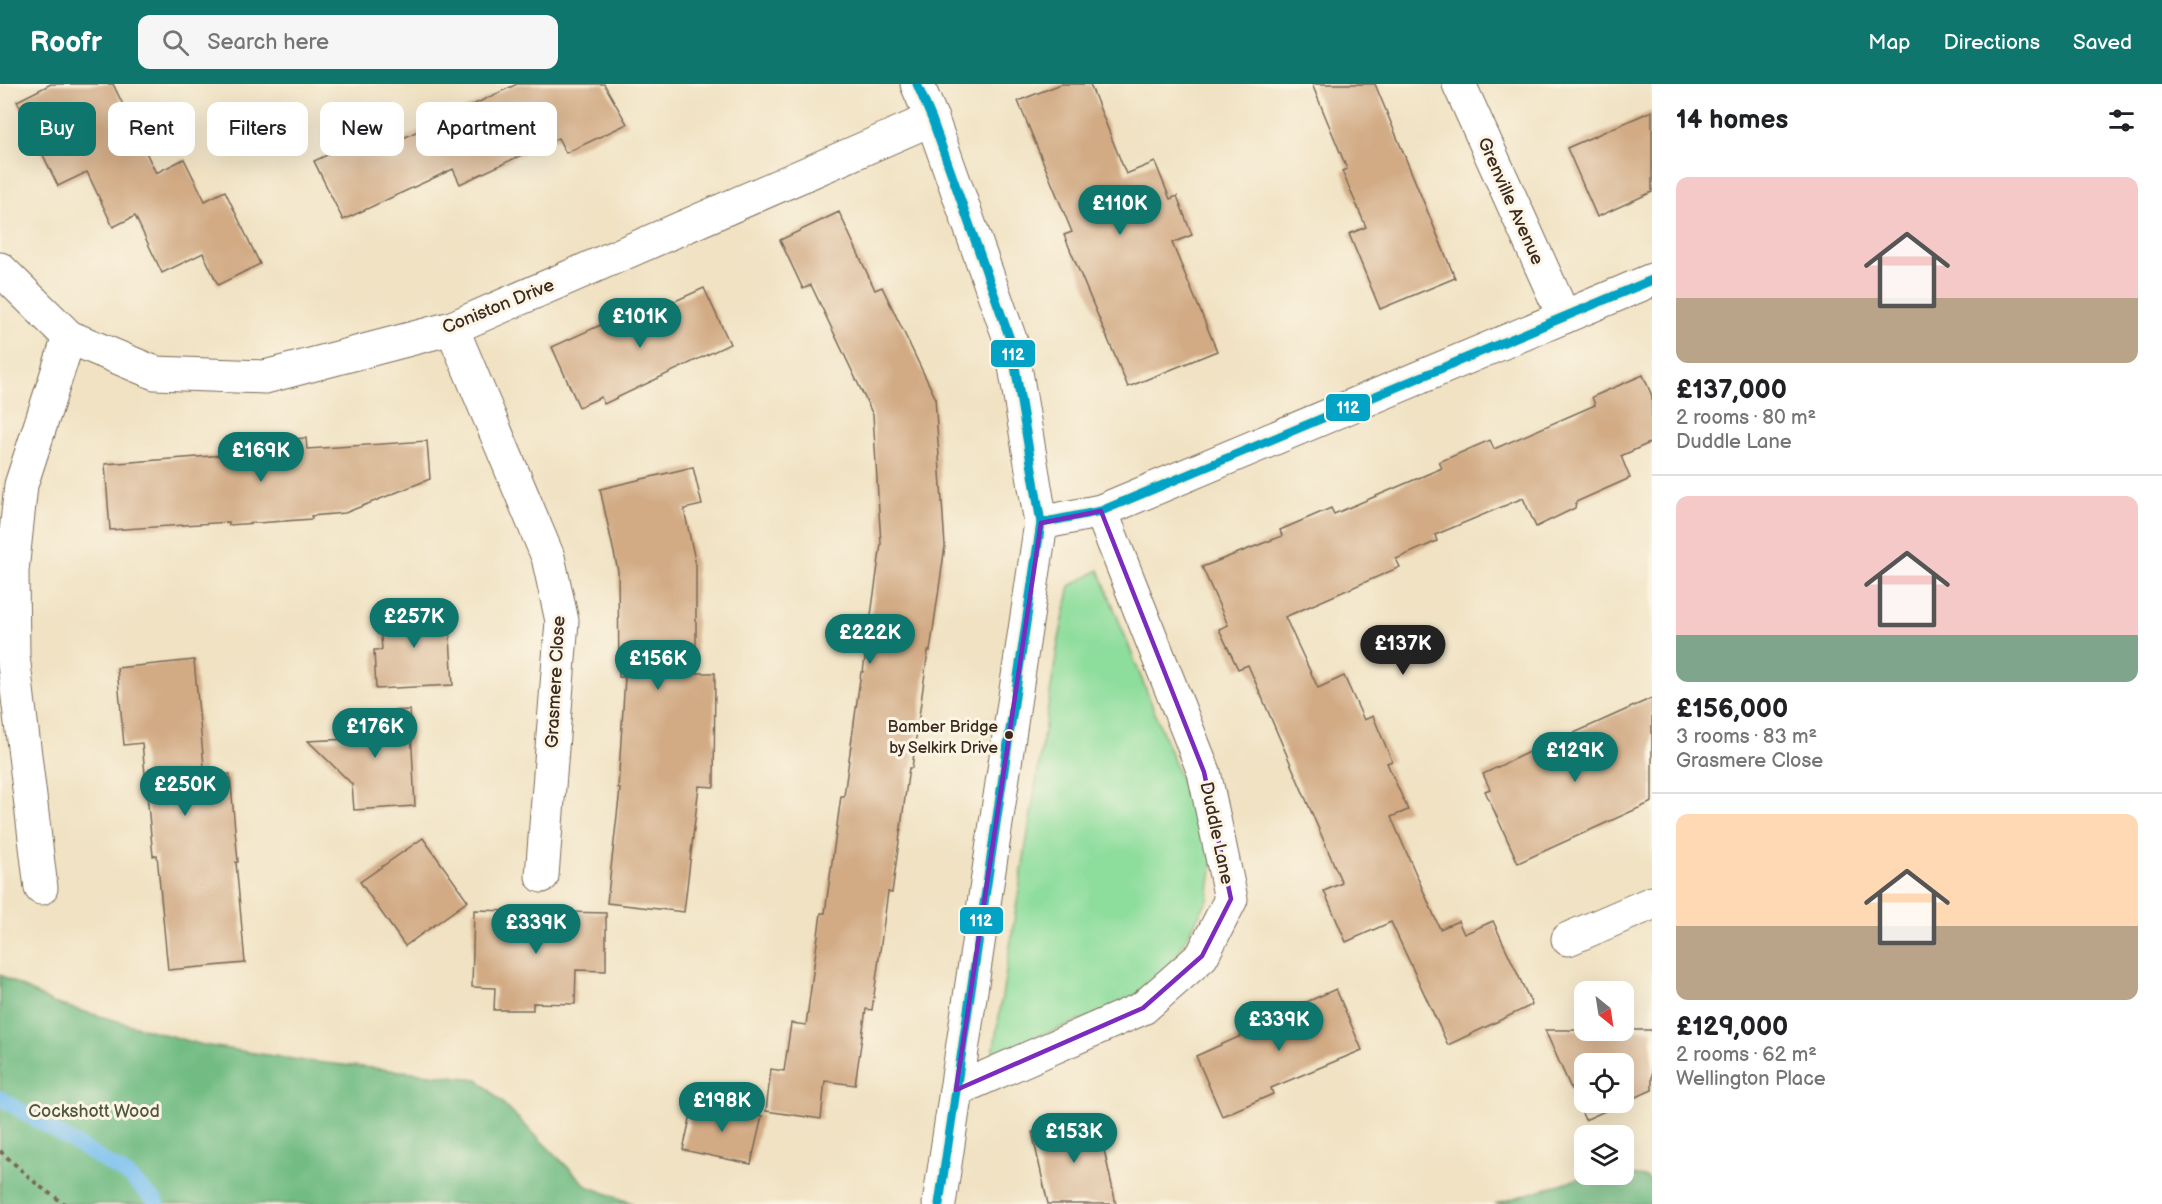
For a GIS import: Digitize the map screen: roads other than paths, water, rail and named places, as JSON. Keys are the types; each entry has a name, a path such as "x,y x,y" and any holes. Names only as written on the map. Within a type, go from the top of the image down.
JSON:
{"street":[{"path":"917,84 932,118 1011,342 1041,522 939,1204"},
{"name":"Grenville Avenue","path":"1459,84 1564,317"},
{"name":"Coniston Drive","path":"0,269 69,337 155,373 265,377 452,328 932,118"},
{"path":"1041,522 1101,511 1652,280"},
{"name":"Grasmere Close","path":"452,328 548,557 562,621 542,876"},
{"path":"41,888 13,656 12,571 21,485 69,337"},
{"name":"Duddle Lane","path":"956,1090 1143,1008 1202,956 1231,899 1204,772 1101,511"},
{"path":"1568,939 1652,903"}],"waterway":[{"path":"0,1098 129,1176 158,1204"}],"place":[{"name":"Bamber Bridge by Selkirk Drive","path":"1009,735"}],"park label":[{"name":"Cockshott Wood","path":"94,1111"}]}
